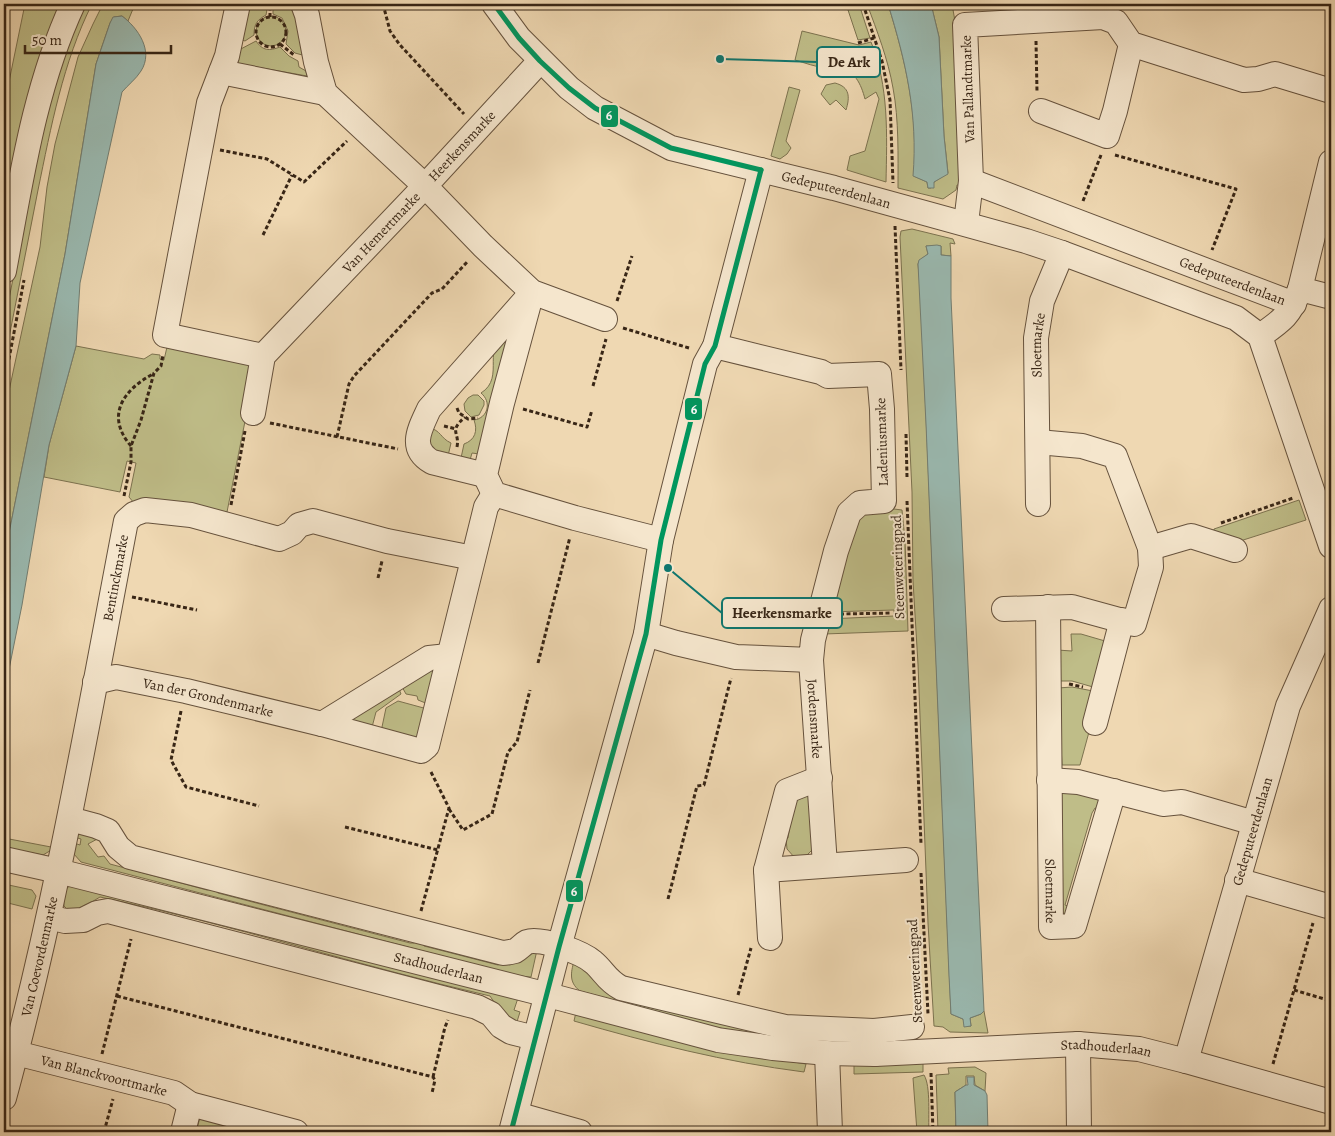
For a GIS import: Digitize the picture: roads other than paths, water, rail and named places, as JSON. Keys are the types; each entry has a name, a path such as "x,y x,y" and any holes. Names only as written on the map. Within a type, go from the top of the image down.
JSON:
{"street":[{"path":"14,274 40,97 51,58 73,4"},
{"path":"238,4 227,56 209,103 165,335 263,356 253,416"},
{"path":"221,72 325,93 303,4"},
{"name":"Gedeputeerdenlaan","path":"494,4 519,38 540,62 568,88 595,108 671,148 966,223 1062,253 1236,318 1260,336 1284,319 1297,296 1204,270 971,181"},
{"name":"Van Pallandtmarke","path":"971,181 966,24 1103,17 1116,22 1131,44"},
{"path":"1041,111 1105,144 1131,44 1244,80 1275,74 1331,92"},
{"name":"Heerkensmarke","path":"540,62 425,186 483,246 532,292 608,320"},
{"name":"Van Hemertmarke","path":"263,356 425,186 325,93"},
{"path":"1331,162 1297,296 1331,297"},
{"path":"580,1132 514,1123 559,947 646,634 661,540 705,364 713,350 760,170"},
{"path":"966,223 971,181"},
{"name":"Sloetmarke","path":"1038,504 1036,338 1042,301 1062,253"},
{"path":"532,292 429,409 418,432 417,439 422,453 432,462 453,467 574,518 661,540"},
{"path":"322,724 429,658 448,656 486,507 502,404 532,292"},
{"path":"1260,336 1331,546"},
{"name":"Ladeniusmarke","path":"713,350 821,372 828,376 879,374 882,409 884,501 860,503 849,513 836,551 819,615 810,660"},
{"path":"1004,609 1072,607 1134,624 1151,567 1150,548 1115,456 1082,446 1038,442"},
{"name":"Bentinckmarke","path":"58,871 70,819 126,521 134,514 145,510 191,515 227,526 279,538 292,533 299,525 312,521 387,541 473,558"},
{"path":"1150,548 1191,536 1235,550"},
{"name":"Sloetmarke","path":"1048,607 1051,927 1074,926 1114,791"},
{"name":"Gedeputeerdenlaan","path":"1186,1060 1288,706 1331,609"},
{"path":"1095,723 1122,620"},
{"path":"646,634 736,657 810,660"},
{"name":"Van der Grondenmarke","path":"95,682 116,677 186,690 421,751 427,746 448,656"},
{"name":"Jordensmarke","path":"810,660 825,865"},
{"name":"Jordensmarke","path":"769,934 766,870 787,791 820,778"},
{"path":"1050,780 1078,782 1163,804 1182,802 1254,823"},
{"path":"70,819 108,831 118,847 130,857 503,953 515,951 527,942 538,941 580,954 593,961 611,982 621,988 733,1015 786,1027 874,1031 920,1022"},
{"path":"766,870 916,859"},
{"name":"Stadhouderlaan","path":"4,860 58,871 718,1040 827,1053 875,1054 1078,1044 1139,1049 1186,1060 1331,1102"},
{"name":"Van Coevordenmarke","path":"4,1098 49,917 58,871"},
{"path":"1237,880 1325,905"},
{"name":"Stadhouderlaan","path":"49,917 65,921 83,920 97,912 108,911 477,1006 491,1014 501,1026 512,1032 536,1038"},
{"path":"874,1031 875,1054"},
{"path":"1078,1044 1079,1132"},
{"name":"Van Blanckvoortmarke","path":"16,1053 174,1093 190,1104 296,1132"},
{"path":"827,1053 830,1132"},
{"path":"183,1132 190,1104"}],"water":[{"path":"888,4 931,4 939,37 944,136 948,174 934,182 934,188 928,188 927,182 913,176 914,132 909,89"},
{"path":"122,16 134,27 142,40 145,48 145,63 139,74 122,92 80,283 76,346 49,445 22,605 4,694 4,558 65,254 96,64 113,17"},
{"path":"926,246 941,246 941,255 951,256 951,298 984,1011 970,1018 971,1026 964,1027 963,1019 951,1014 918,264 919,260 928,254"},
{"path":"967,1077 974,1077 974,1085 985,1091 987,1095 988,1132 956,1132 955,1092 968,1085"}],"place":[{"name":"De Ark","path":"720,59"},
{"name":"Heerkensmarke","path":"668,568"}]}
